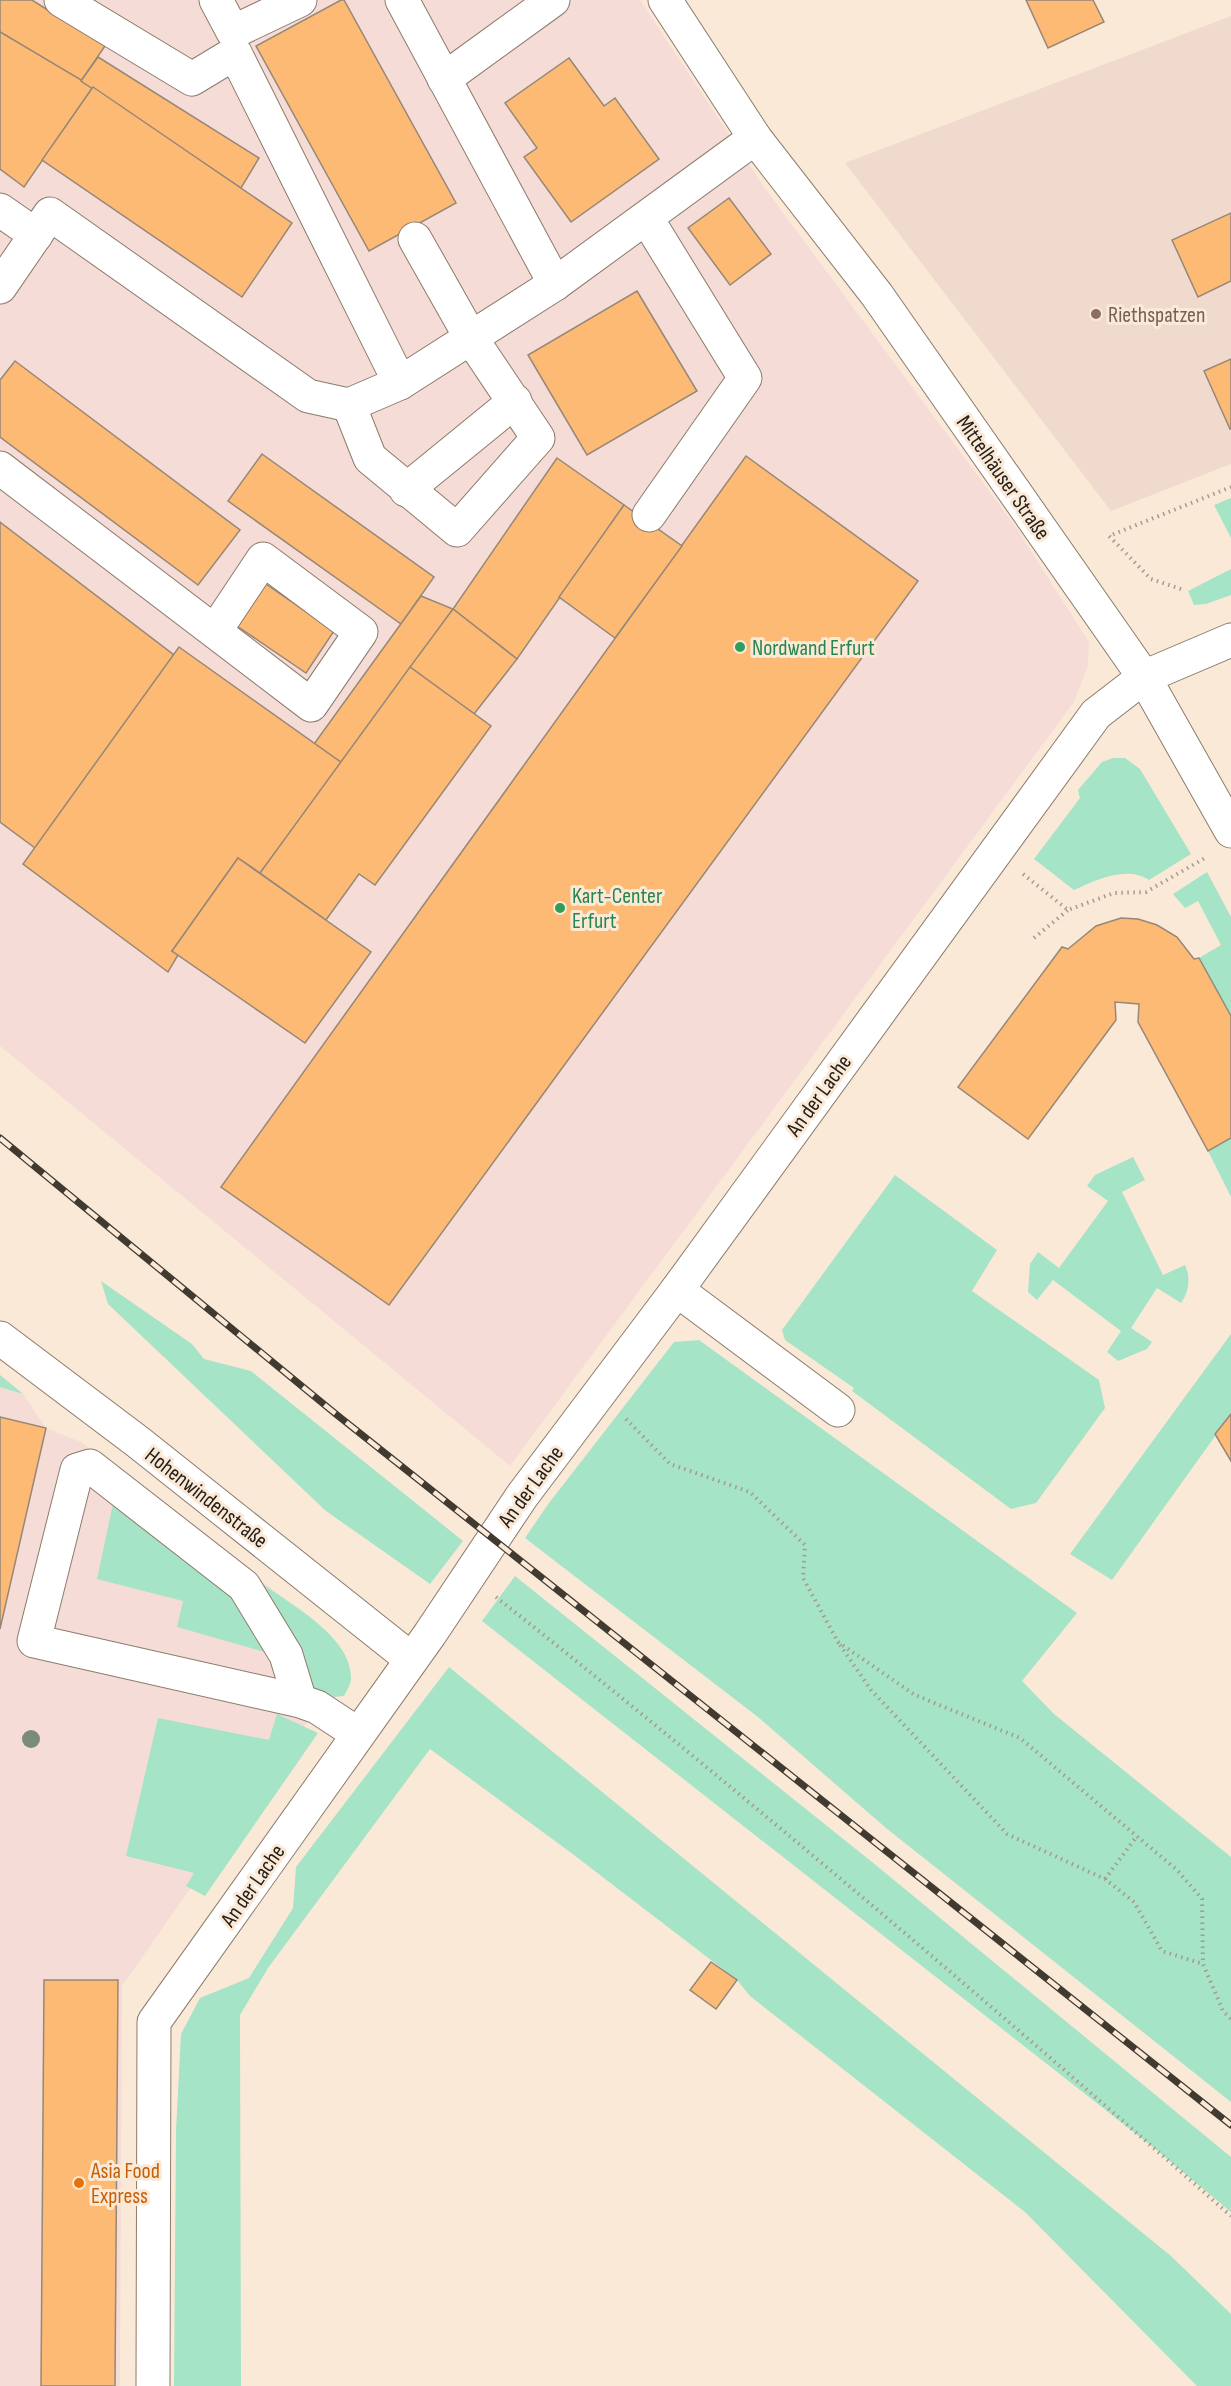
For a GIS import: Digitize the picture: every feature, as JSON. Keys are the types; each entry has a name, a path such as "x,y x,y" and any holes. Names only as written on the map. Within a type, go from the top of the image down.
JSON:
{"street":[{"path":"62,0 192,79 234,43 300,0"},
{"path":"216,0 234,43 400,383"},
{"path":"444,79 553,0"},
{"name":"Mittelhäuser Straße","path":"665,0 755,138 876,295 1144,677 1231,831"},
{"path":"405,1 444,79 555,284"},
{"path":"0,287 50,214 308,396 348,405 400,383 555,284 755,138"},
{"path":"0,210 36,235"},
{"path":"647,219 745,378 649,515"},
{"path":"348,405 370,458 457,530 538,438 515,400 471,338 415,239"},
{"path":"406,489 515,400"},
{"path":"0,468 311,705 361,632 263,559 214,631"},
{"name":"An der Lache","path":"153,2386 154,2022 411,1659 522,1496 677,1290 1096,714 1144,677 1231,640"},
{"path":"677,1290 838,1410"},
{"name":"Hohenwindenstraße","path":"0,1338 138,1442 411,1659"},
{"path":"300,1701 285,1655 244,1586 90,1466 77,1470 34,1641 300,1701 318,1707 358,1734"}],"path":[{"path":"1181,589 1151,579 1109,536 1231,487"},
{"path":"1034,938 1068,910 1114,893 1146,892 1204,858"},
{"path":"1016,869 1068,910"},
{"path":"625,1418 670,1464 750,1492 804,1545 803,1578 838,1642 871,1690 1007,1834 1105,1879 1134,1902 1162,1951 1203,1964"},
{"path":"468,1574 658,1725 958,1978 1231,2216"},
{"path":"838,1642 915,1695 1020,1738 1177,1870 1202,1899 1203,1964 1223,2011 1231,2019"},
{"path":"1105,1879 1137,1836"}],"shaded area":[{"path":"0,0 640,0 764,187 1015,526 1089,642 1088,666 1074,702 510,1466 0,1046"},
{"name":"Riethspatzen","path":"1231,16 1231,464 1111,511 845,163"},
{"path":"0,1375 23,1394 46,1428 81,1442 320,1626 338,1678 122,1986 120,2386 0,2386"}],"green space":[{"path":"1231,498 1231,538 1214,505"},
{"path":"1231,569 1231,595 1206,604 1194,605 1188,591"},
{"path":"1113,758 1125,758 1140,769 1191,854 1149,880 1131,874 1121,874 1102,878 1074,890 1034,859 1080,798 1078,790 1102,762"},
{"path":"1207,872 1231,917 1231,1016 1199,958 1221,945 1198,901 1185,908 1173,894"},
{"path":"1231,1138 1231,1197 1208,1151"},
{"path":"1133,1157 1145,1180 1122,1192 1163,1275 1185,1265 1188,1285 1181,1303 1157,1288 1131,1328 1152,1342 1147,1349 1118,1361 1107,1352 1121,1331 1053,1280 1037,1300 1028,1292 1030,1264 1038,1252 1059,1268 1108,1201 1087,1186 1095,1175"},
{"path":"895,1175 997,1250 972,1291 1099,1380 1105,1408 1036,1503 1011,1509 852,1391 854,1388 785,1340 782,1330"},
{"path":"101,1281 192,1344 204,1359 251,1371 463,1541 430,1584 326,1511 108,1304"},
{"path":"1231,1334 1231,1414 1112,1580 1070,1554"},
{"path":"699,1340 1077,1613 1022,1681 1054,1714 1231,1857 1231,2102 886,1828 758,1717 525,1538 549,1503 674,1342"},
{"path":"0,1375 23,1394 0,1387"},
{"path":"114,1499 231,1593 268,1653 177,1627 183,1601 97,1579"},
{"path":"515,1576 872,1862 1231,2157 1231,2212 1154,2148 482,1621"},
{"path":"257,1580 316,1622 341,1648 349,1663 351,1678 344,1696 334,1697 307,1685 307,1664"},
{"path":"449,1667 1171,2256 1231,2314 1231,2386 1197,2386 1025,2212 750,1996 737,1980 570,1852 430,1749 268,1968 240,2015 241,2386 174,2386 176,2130 181,2034 200,1998 249,1978 293,1908 296,1867"},
{"path":"277,1714 318,1733 205,1896 186,1886 194,1873 126,1856 158,1718 269,1740"}],"building":[{"path":"0,0 32,0 105,46 81,81 0,32"},
{"path":"344,0 456,203 369,251 256,46"},
{"path":"1026,0 1093,0 1104,22 1048,48"},
{"path":"0,32 93,87 24,187 0,169"},
{"path":"98,57 259,158 241,188 81,81"},
{"path":"569,58 604,106 615,98 659,159 571,222 524,157 537,148 505,103"},
{"path":"93,87 292,223 242,297 42,160"},
{"path":"729,198 771,254 730,285 688,228"},
{"path":"1231,213 1231,281 1198,297 1172,240"},
{"path":"637,291 697,391 587,455 528,355"},
{"path":"1231,359 1231,429 1230,429 1204,371"},
{"path":"15,361 240,530 198,585 0,437 0,380"},
{"path":"262,454 434,577 401,624 228,501"},
{"path":"746,456 918,581 389,1305 221,1187"},
{"path":"557,458 624,505 517,659 453,609"},
{"path":"624,505 682,546 615,638 559,597"},
{"path":"0,522 174,655 35,848 0,822"},
{"path":"257,578 334,631 306,673 228,620"},
{"path":"421,596 453,609 342,763 314,744"},
{"path":"453,609 517,659 474,714 410,667"},
{"path":"179,647 342,763 260,873 238,858 172,951 178,955 168,972 23,864"},
{"path":"410,667 491,726 375,885 359,874 326,920 260,873"},
{"path":"238,858 371,952 305,1043 172,951"},
{"path":"1121,918 1138,919 1157,925 1177,937 1194,959 1199,958 1231,1016 1231,1138 1208,1151 1138,1022 1139,1004 1115,1002 1116,1020 1028,1139 958,1087 1062,947 1068,949 1096,926"},
{"path":"1231,1414 1231,1461 1215,1434"},
{"path":"0,1417 46,1428 0,1629"},
{"path":"711,1962 737,1980 716,2009 690,1990"},
{"name":"Asia Food Express","path":"44,1980 118,1980 115,2386 41,2386"}],"railway":[{"path":"0,1138 337,1415 1231,2125"}],"place":[{"name":"Riethspatzen","path":"1096,314"},
{"name":"Nordwand Erfurt","path":"740,647"},
{"name":"Kart-Center Erfurt","path":"560,908"},
{"name":"Asia Food Express","path":"79,2183"}]}
